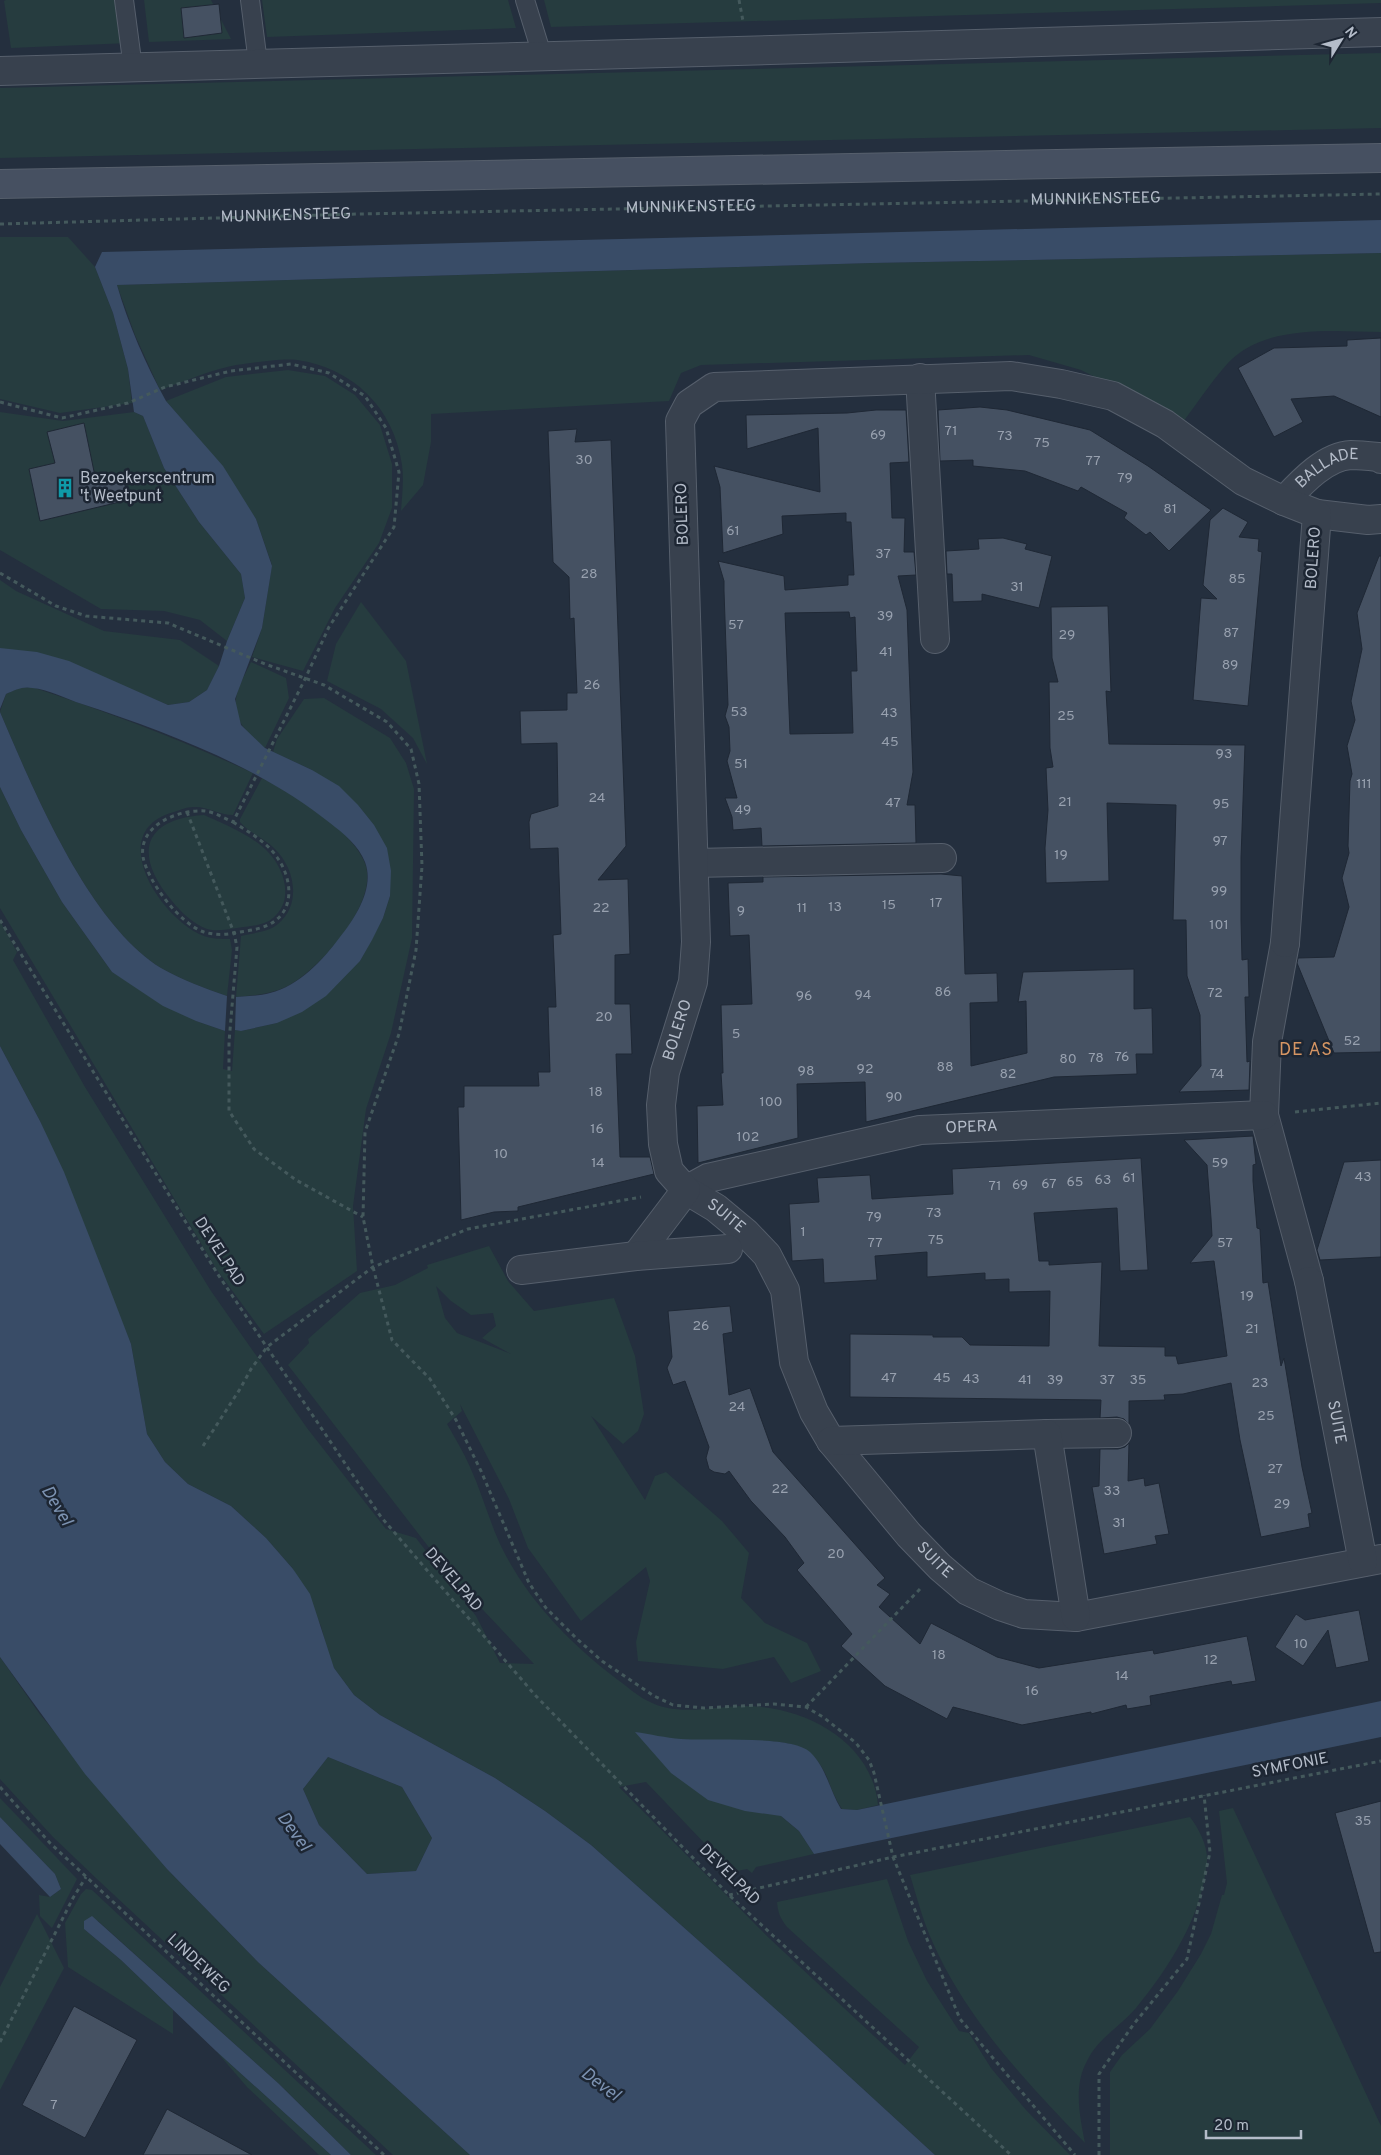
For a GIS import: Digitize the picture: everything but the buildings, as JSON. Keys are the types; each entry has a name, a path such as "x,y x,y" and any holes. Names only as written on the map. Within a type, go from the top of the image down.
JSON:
{"main road":[{"path":"0,184 1381,158"}],"street":[{"path":"0,71 258,63 543,58 1381,32"},
{"name":"BOLERO","path":"686,1190 669,1171 663,1144 661,1105 665,1072 693,982 696,942 680,421 689,404 714,387 1011,376 1061,384 1113,396 1165,424 1243,481 1284,502 1318,514 1285,943 1267,1042 1264,1114"},
{"path":"920,378 935,639"},
{"name":"BALLADE","path":"1284,502 1305,479 1321,466 1349,455 1378,457 1381,459"},
{"name":"BALLADE","path":"1318,514 1368,520 1381,519"},
{"path":"694,863 942,858"},
{"name":"OPERA","path":"686,1190 708,1178 920,1130 1264,1114"},
{"name":"SUITE","path":"686,1190 716,1208 746,1232 767,1255 786,1290 794,1362 814,1412 831,1441 909,1535 940,1567 968,1591 1000,1606 1024,1614 1076,1617 1372,1561 1309,1281 1264,1114"},
{"path":"636,1256 686,1190"},
{"path":"521,1270 636,1256 728,1249"},
{"path":"831,1441 1116,1433"},
{"path":"1047,1434 1076,1617"}],"lane":[{"path":"124,0 133,68"},
{"path":"250,0 258,63"},
{"path":"525,0 543,58"}],"path":[{"name":"MUNNIKENSTEEG","path":"0,224 400,213 1381,194"},
{"path":"0,402 62,418 128,403 165,387 231,371 291,364 329,373 364,396 386,428 399,472 394,527 329,627 233,822"},
{"path":"0,572 56,606 86,616 168,623 264,664"},
{"path":"206,811 233,822 274,852 288,878 290,893 286,907 278,919 268,926 234,933 215,934 203,932 190,925 162,894 149,875 143,856 146,840 153,828 167,818 187,812 206,811"},
{"path":"187,812 234,933 237,947 229,1042 229,1111 254,1149 296,1180 363,1217"},
{"name":"DEVELPAD","path":"0,920 170,1198 381,1517 535,1695 729,1894 1011,2155"},
{"path":"1264,1114 1381,1103"},
{"path":"203,1446 240,1389 251,1368 267,1347 373,1267 468,1229 686,1190"},
{"path":"806,1707 940,1567"},
{"name":"SYMFONIE","path":"729,1894 893,1857 1381,1761"},
{"name":"LINDEWEG","path":"0,1787 50,1843 384,2155"},
{"path":"879,1789 893,1857 960,2018 1075,2155"},
{"path":"1099,2155 1099,2074 1133,2025 1186,1959 1210,1852 1204,1795"},
{"path":"0,2042 73,1898 86,1877"}],"green space":[{"path":"122,0 129,43 11,48 4,1"},
{"path":"144,0 211,0 231,39 149,42"},
{"path":"262,0 508,0 516,28 267,37"},
{"path":"544,0 1381,0 1381,3 551,27"},
{"path":"1381,53 1381,128 0,158 0,88"},
{"path":"0,237 68,237 95,267 113,313 128,369 132,403 60,413 0,399"},
{"path":"1381,253 1381,332 1300,332 1260,342 1243,350 1228,363 1208,387 1177,430 1129,394 1081,370 1029,355 701,365 681,373 669,401 431,414 431,442 423,485 401,511 403,471 397,444 390,426 380,409 353,382 317,364 297,360 284,360 227,367 160,390 135,335 117,285 872,263"},
{"path":"288,370 325,376 355,395 380,425 392,464 392,508 379,543 335,608 303,671 252,657 262,628 272,565 256,519 191,430 166,401 226,377"},
{"path":"0,412 63,421 134,412 143,416 164,468 199,522 241,574 245,598 227,641 200,620 164,611 101,609 0,550"},
{"path":"0,580 16,591 104,631 180,640 219,666 207,690 189,702 168,705 133,690 0,648"},
{"path":"361,602 406,661 427,764 413,738 381,709 327,681 336,644"},
{"path":"251,662 286,678 289,698 265,748 243,727 235,707 238,690"},
{"path":"32,687 144,727 253,773 233,815 198,807 186,808 153,822 143,837 141,855 146,875 157,895 171,913 187,927 204,936 230,939 232,950 227,996 185,980 161,968 134,947 110,920 87,888 46,815 0,712 6,694 19,688"},
{"path":"324,698 390,738 406,763 414,789 412,938 391,1033 366,1109 353,1206 357,1271 264,1334 217,1270 0,908 0,787 21,830 62,902 112,972 196,1021 225,1031 223,1069 232,1071 235,1030 241,1031 277,1023 360,961 383,918 390,896 312,770 273,752 277,739 304,699"},
{"path":"262,778 319,813 346,836 364,861 367,876 365,894 346,930 318,963 304,975 278,990 265,994 236,997 241,936 266,931 278,924 286,916 293,896 291,876 281,856 270,844 240,822"},
{"path":"204,815 256,841 275,860 283,877 285,894 280,911 269,921 226,930 207,929 192,921 183,913 160,885 152,869 149,855 150,843 156,832 167,824 183,818"},
{"path":"0,921 17,952 13,960 85,1087 211,1291 307,1428 386,1529 416,1538 476,1616 500,1663 534,1664 451,1576 288,1365 309,1343 308,1339 360,1293 395,1285 428,1268 427,1265 489,1246 508,1281 534,1311 614,1298 635,1356 644,1414 638,1431 623,1444 591,1416 645,1500 655,1476 666,1472 722,1521 749,1553 741,1598 765,1623 807,1643 821,1671 791,1683 774,1657 723,1669 638,1661 636,1642 650,1581 646,1567 581,1621 528,1548 509,1499 460,1404 462,1411 447,1424 470,1467 504,1552 526,1589 569,1638 601,1667 639,1696 657,1705 681,1710 742,1706 765,1707 788,1712 810,1720 830,1731 848,1745 863,1762 873,1782 878,1805 857,1810 842,1809 820,1764 812,1755 793,1745 744,1741 756,1788 782,1817 799,1831 814,1854 756,1867 752,1873 747,1869 732,1872 646,1782 619,1787 769,1938 905,2065 919,2047 787,1927 780,1915 777,1902 887,1879 908,1941 927,1981 959,2031 969,2033 991,2068 1026,2110 1070,2155 935,2155 790,2022 591,1845 545,1811 495,1778 380,1715 354,1695 334,1668 321,1626 293,1569 266,1538 231,1506 188,1484 165,1462 147,1434 131,1344 40,1121 0,1046","holes":["436,1286 451,1301 471,1315 493,1313 496,1326 482,1338 511,1354 457,1333 445,1318"]},
{"path":"0,1657 39,1713 167,1869 259,1963 470,2155 393,2155 53,1837 0,1779"},
{"path":"328,1757 402,1787 432,1838 416,1871 367,1874 319,1825 303,1789"},
{"path":"0,1798 77,1879 52,1928 40,1916 39,1895 50,1897 61,1889 55,1874 0,1817"},
{"path":"1233,1808 1381,2126 1381,2155 1110,2155 1110,2072 1122,2055 1150,2029 1178,1991 1211,1934 1227,1883 1219,1811"},
{"path":"1190,1817 1202,1838 1207,1856 1204,1882 1198,1902 1182,1940 1160,1976 1130,2015 1103,2039 1087,2061 1080,2081 1079,2091 1085,2143 1000,2050 963,1998 929,1935 910,1875"},
{"path":"86,1889 92,1890 376,2155 351,2155 278,2083 98,1921 84,1929 121,1960 173,2010 173,2034 68,1967 65,1923 81,1894"},
{"path":"37,1914 64,1968 0,2090 0,1987"},
{"path":"216,2051 331,2155 319,2155 247,2087"}],"water":[{"path":"1381,220 1381,253 872,263 117,285 126,315 138,344 166,401 223,466 256,519 272,566 262,628 235,699 241,725 265,748 312,770 339,786 374,825 387,848 391,871 390,896 383,918 360,961 326,996 302,1012 277,1023 241,1031 235,1030 236,997 266,994 291,985 318,963 333,946 357,912 365,892 367,872 365,862 355,845 303,803 274,785 243,768 179,739 51,692 38,689 25,688 6,694 0,709 0,648 37,652 69,661 168,705 189,702 207,690 219,666 245,598 241,574 199,522 164,468 143,416 134,412 128,369 113,313 95,267 102,252"},
{"path":"0,712 46,815 87,888 110,920 134,947 161,968 185,980 227,996 225,1031 196,1021 163,1006 112,972 62,902 21,830 0,787"},
{"name":"Devel","path":"0,1046 40,1121 64,1172 131,1344 147,1434 165,1462 188,1484 231,1506 266,1538 293,1569 310,1594 334,1668 354,1695 380,1715 495,1778 545,1811 591,1845 790,2022 935,2155 470,2155 259,1963 167,1869 85,1774 0,1657","holes":["328,1757 402,1787 432,1838 416,1871 367,1874 319,1825 303,1789"]},
{"path":"1381,1701 1381,1737 814,1854 799,1831 781,1816 745,1811 708,1800 671,1773 635,1732 681,1739 768,1741 800,1747 810,1752 820,1765 841,1809 857,1810"},
{"path":"0,1817 55,1874 61,1889 50,1897 0,1844"},
{"path":"92,1916 278,2083 351,2155 331,2155 216,2051 121,1960 84,1929 84,1921"}],"place":[{"name":"Bezoekerscentrum 't Weetpunt","path":"65,488"}],"district":[{"name":"DE AS","path":"1306,1050"}]}
